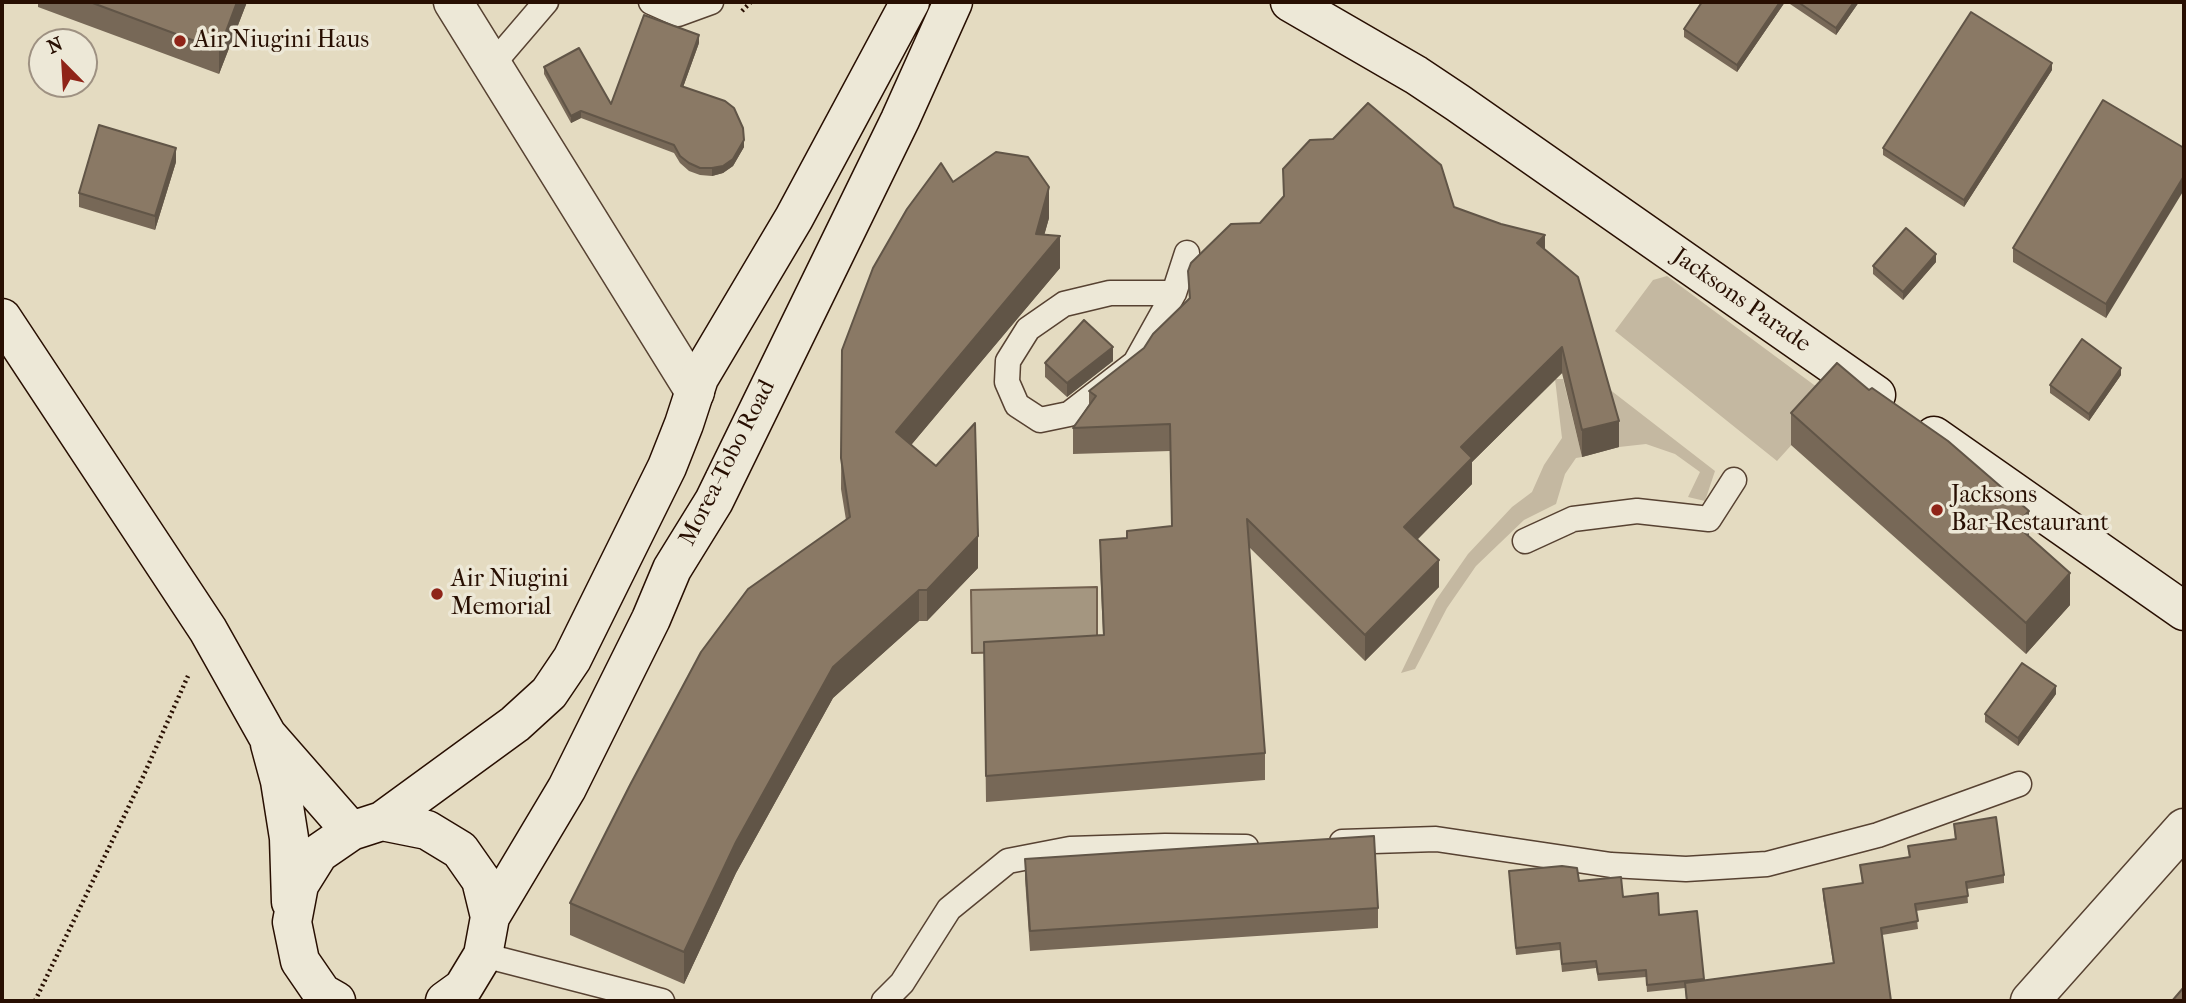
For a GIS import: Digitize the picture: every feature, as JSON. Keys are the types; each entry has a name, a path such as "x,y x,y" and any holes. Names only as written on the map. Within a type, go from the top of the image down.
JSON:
{"street":[{"path":"453,2 695,392"},
{"path":"292,922 299,885 319,853 366,826 516,724 549,693 572,659 667,467 699,378 794,218 909,2"},
{"name":"Morea-Tobo Road","path":"490,917 567,788 673,569 719,489 893,134 953,2"},
{"name":"Jacksons Parade","path":"1290,2 1416,75 1458,103 2184,611"},
{"path":"2,318 208,630 267,735 280,781 289,838 292,922 300,961 296,1001"},
{"path":"267,735 366,826 428,830 460,850 481,880 490,917 483,955 463,988 445,1001"},
{"path":"2030,1001 2184,828"},
{"path":"300,961 322,993 336,1001"}],"lane":[{"path":"492,65 546,2"},
{"path":"652,2 678,14 711,2"},
{"path":"1174,293 1110,293 1064,304 1028,329 1008,361 1007,382 1017,405 1040,420 1069,414 1135,363 1174,293 1187,253"},
{"path":"1525,541 1573,519 1637,511 1709,519 1734,480"},
{"path":"1315,845 1363,840 1436,839 1611,864 1686,869 1767,864 1878,835 2019,784"},
{"path":"884,1001 902,983 950,909 1008,861 1070,849 1165,846 1266,848"},
{"path":"483,955 662,1001"}],"path":[{"path":"35,1001 142,779 208,630"}],"shaded area":[{"path":"1667,276 1833,399 1777,461 1615,331 1653,280"},
{"path":"1555,379 1563,379 1582,457 1576,458 1565,474 1556,504 1524,520 1476,566 1447,608 1415,669 1401,673 1436,600 1468,554 1512,507 1532,492 1544,465 1562,438"},
{"path":"1600,382 1715,471 1705,501 1688,497 1700,472 1675,454 1646,444 1619,447"},
{"path":"1097,587 1097,650 972,653 971,590"}],"building":[{"path":"90,2 237,2 219,50"},
{"path":"1702,2 1780,2 1737,65 1684,29"},
{"path":"1798,2 1854,2 1836,28"},
{"path":"1971,12 2052,63 1964,200 1883,148"},
{"path":"644,15 699,35 681,86 725,101 734,108 743,128 744,140 733,159 723,166 700,168 680,156 674,145 581,111 571,116 544,67 579,48 611,104"},
{"path":"2103,100 2184,148 2184,176 2106,304 2013,248"},
{"path":"1368,103 1441,165 1454,207 1501,224 1545,235 1537,243 1578,277 1619,421 1582,430 1562,347 1461,447 1472,458 1404,527 1439,560 1365,635 1247,519 1265,753 986,776 984,642 1104,635 1100,540 1127,538 1127,531 1172,526 1170,424 1073,428 1096,396 1089,391 1144,348 1153,334 1190,298 1188,271 1191,263 1231,224 1260,223 1284,196 1283,169 1310,140 1333,139"},
{"path":"99,125 176,148 155,216 79,193"},
{"path":"996,152 1028,157 1049,187 1036,234 1060,236 896,432 936,466 975,423 978,536 927,590 919,590 833,667 736,842 684,952 570,903 701,652 748,589 850,517 841,458 842,350 873,268 907,209 941,163 953,182"},
{"path":"1906,228 1936,254 1903,292 1873,266"},
{"path":"1084,320 1113,347 1067,383 1045,363"},
{"path":"2082,339 2121,368 2089,414 2050,385"},
{"path":"1837,363 1869,390 1872,388 1948,441 2029,511 2016,525 2070,573 2026,623 1791,413"},
{"path":"2022,663 2056,686 2018,738 1985,714"},
{"path":"1996,817 2004,875 1966,882 1968,896 1915,904 1918,921 1881,928 1891,1001 1687,1001 1685,983 1834,963 1823,889 1863,883 1860,865 1910,857 1908,846 1956,839 1954,824"},
{"path":"1374,836 1378,908 1030,931 1025,859"},
{"path":"1562,866 1577,868 1579,881 1621,877 1623,897 1658,893 1659,915 1697,911 1704,979 1647,985 1646,970 1598,974 1596,961 1562,964 1560,943 1516,948 1509,871"},
{"path":"2184,987 2184,1001 2172,1001"}],"place":[{"name":"Air Niugini Haus","path":"180,41"},
{"name":"Jacksons Bar-Restaurant","path":"1937,510"},
{"name":"Air Niugini Memorial","path":"437,594"}]}
